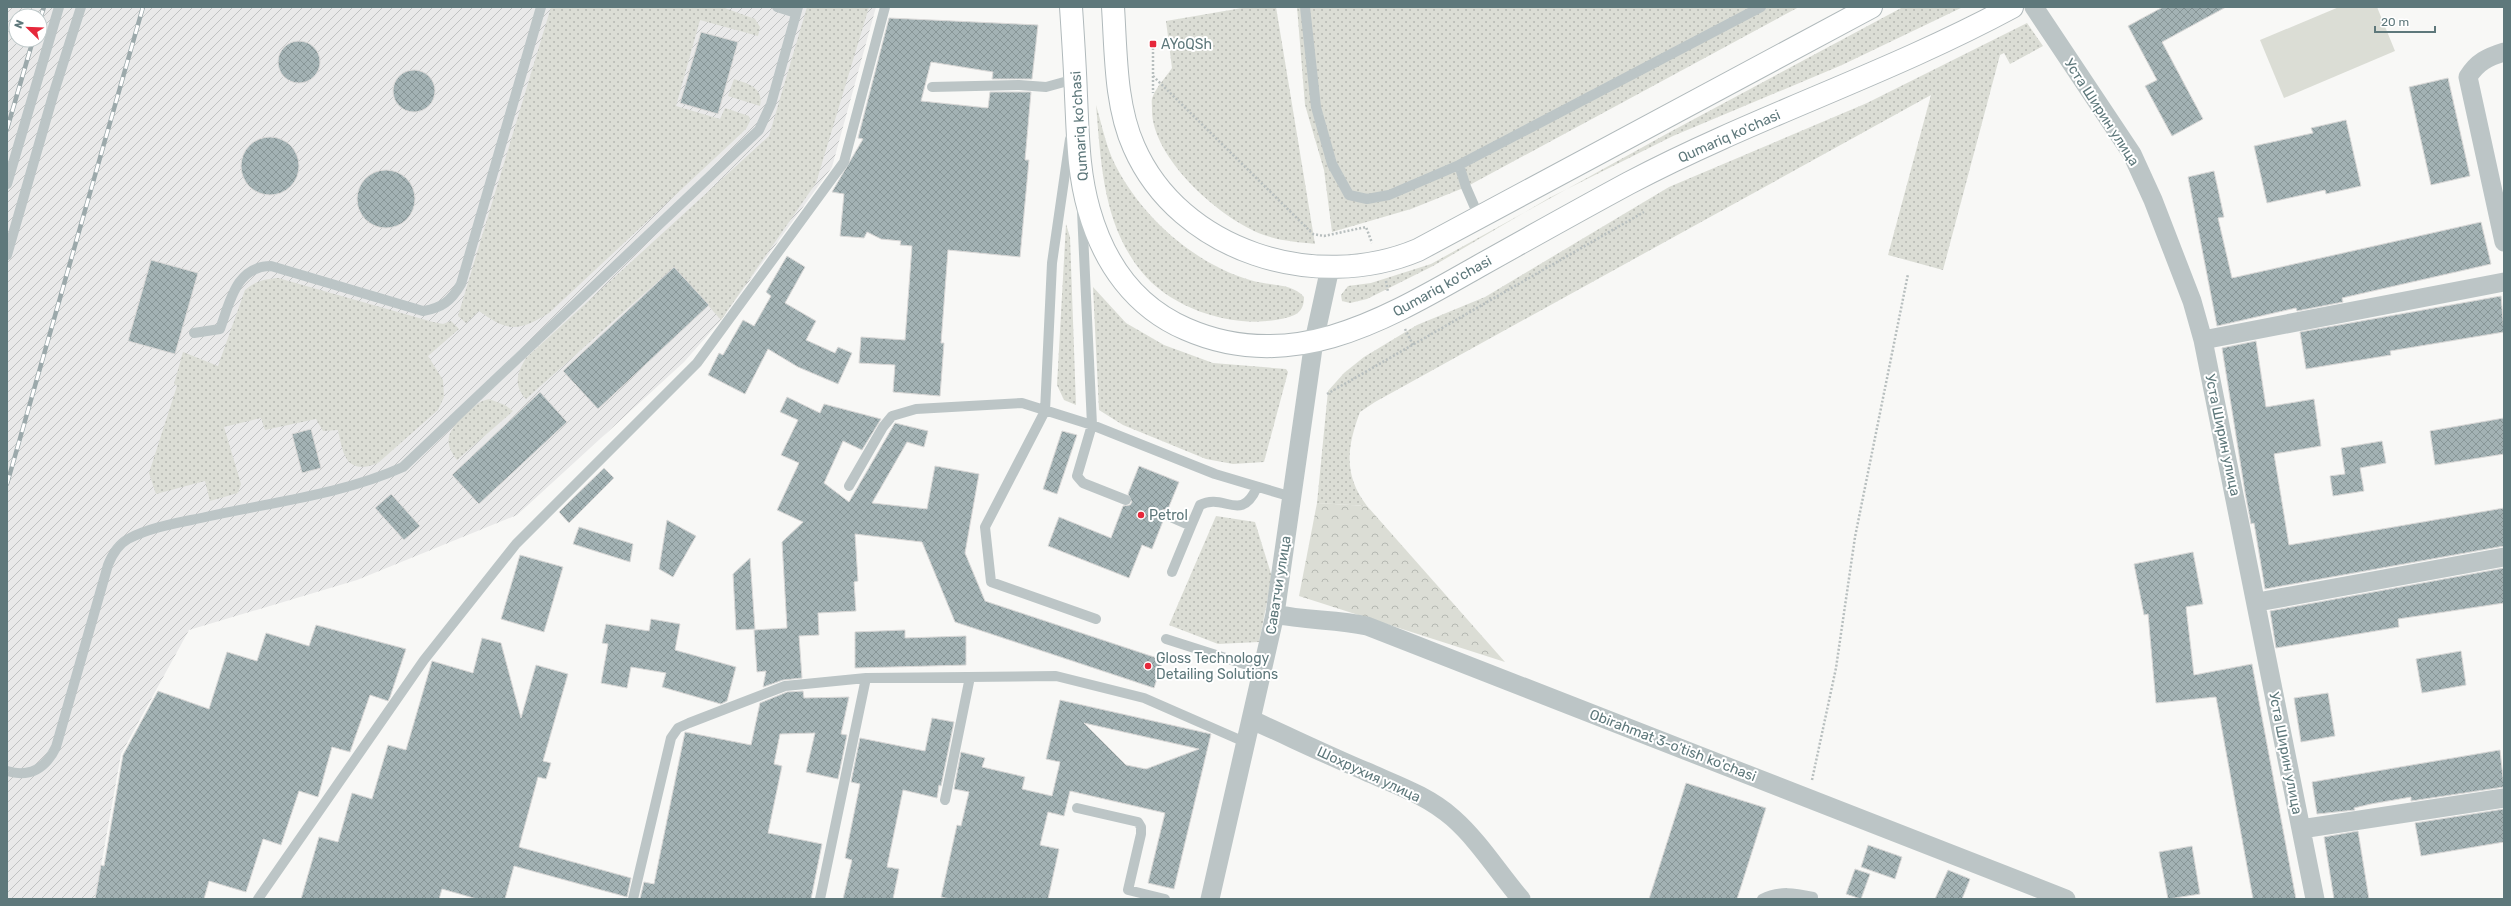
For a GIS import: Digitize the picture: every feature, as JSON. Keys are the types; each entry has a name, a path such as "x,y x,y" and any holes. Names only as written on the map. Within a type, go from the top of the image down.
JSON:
{"main road":[{"name":"Qumariq ko'chasi","path":"1071,7 1079,161 1089,210 1107,255 1124,283 1148,307 1181,327 1230,343 1269,347 1314,342 1365,326 1397,312 1658,168 1727,134 1887,68 2012,7"},
{"path":"1113,7 1122,103 1127,125 1141,162 1158,187 1192,220 1232,244 1287,264 1330,268 1355,266 1409,254 1871,7"}],"street":[{"name":"Уста Ширин улица","path":"2034,7 2132,154 2159,214 2192,301 2203,340 2258,602 2315,899"},
{"path":"2504,52 2484,60 2474,67 2468,77 2504,242"},
{"name":"Саватчи улица","path":"1210,899 1247,743 1275,614 1314,342 1330,268"},
{"path":"2203,340 2504,282"},
{"path":"2258,602 2504,557"},
{"name":"Obirahmat 3-o'tish ko'chasi","path":"1275,614 1296,618 1341,620 1367,626 2066,899"},
{"name":"Шохрухия улица","path":"1252,720 1366,772 1404,786 1430,802 1452,817 1472,837 1521,899"},
{"path":"2301,829 2504,798"}],"lane":[{"path":"7,184 59,7"},
{"path":"7,255 54,92 81,7"},
{"path":"194,333 220,329 238,283 243,275 260,266 271,266 423,311 445,305 454,296 461,284 541,7"},
{"path":"7,771 28,774 40,768 50,760 56,747 108,565 120,547 127,540 140,534 182,522 371,481 404,467 759,130 771,104 797,10 777,7"},
{"path":"258,899 424,660 516,544 697,363 844,162 885,7"},
{"path":"1305,7 1316,107 1332,164 1349,195 1367,199 1389,195 1459,165 1761,7"},
{"path":"932,87 1019,85 1076,87 1052,263 1045,412 985,527 991,582 1096,618"},
{"path":"1079,161 1092,425 1077,476 1083,483 1126,500"},
{"path":"1459,165 1466,188 1479,217"},
{"path":"849,486 883,427 892,416 916,409 1022,403 1045,412 1092,425 1215,474 1292,497"},
{"path":"1172,572 1200,505 1211,502 1245,505 1250,502 1257,487"},
{"path":"1166,515 1191,526"},
{"path":"1166,639 1263,670"},
{"path":"633,899 667,751 671,738 678,728 785,686 866,678 1056,676 1144,698 1247,743"},
{"path":"945,800 970,677"},
{"path":"820,899 866,678"},
{"path":"1078,808 1132,820 1141,827 1127,895 1165,899"},
{"path":"1762,899 1774,893 1794,893 1813,897"}],"path":[{"path":"1153,44 1153,92"},
{"path":"1153,76 1313,234 1324,236 1366,227"},
{"path":"1325,395 1644,212"},
{"path":"1808,798 1836,668 1856,537 1908,274"},
{"path":"1406,331 1413,345"}],"shaded area":[{"path":"7,7 876,7 832,167 721,320 684,362 517,515 357,580 189,630 121,754 95,899 7,899"}],"green space":[{"path":"551,7 722,7 755,19 760,27 758,36 700,20 676,106 720,119 725,108 749,116 750,121 746,129 549,313 529,324 513,327 498,323 479,311 466,323 458,316"},
{"path":"807,7 869,7 816,183 721,320 674,267 526,399 519,389 518,379 520,369 526,358 769,136"},
{"path":"1248,7 1276,7 1315,244 1276,239 1247,227 1228,216 1209,201 1175,166 1154,127 1152,97 1172,68 1166,21"},
{"path":"1297,7 1799,7 1466,187 1411,209 1332,232 1324,170 1305,105"},
{"path":"1903,7 1963,7 1842,65 1673,136 1565,190"},
{"path":"2339,7 2377,7 2395,51 2284,98 2260,40"},
{"path":"2027,23 2043,46 2010,64 2004,53 2000,55 1943,270 1888,255 1931,95 1375,402 1360,412 1352,437 1350,449 1351,472 1354,483 1367,506 1317,503 1328,391 1344,373 1364,357 1417,325 1485,297 1669,187 1867,103"},
{"path":"734,79 754,87 757,90 760,94 760,106 728,96"},
{"path":"1096,105 1112,158 1136,198 1151,216 1187,248 1207,262 1250,280 1279,285 1299,292 1304,297 1304,302 1298,313 1286,318 1263,321 1244,321 1225,318 1205,313 1187,306 1169,296 1154,285 1141,271 1128,253 1111,213 1102,171"},
{"path":"1565,190 1525,212 1549,198"},
{"path":"1525,212 1433,266 1367,299 1350,303 1342,301 1341,295 1348,286 1371,283 1431,264"},
{"path":"1066,224 1070,237 1076,405 1064,400 1057,385"},
{"path":"278,278 433,322 443,324 451,321 459,329 428,356 443,380 444,397 438,410 378,463 359,467 353,465 344,454 338,430 323,431 316,419 265,430 261,418 224,427 241,484 238,493 210,501 205,481 156,494 149,473 177,386 174,384 183,352 218,366 245,290 260,281"},
{"path":"1093,287 1126,323 1164,345 1213,363 1286,369 1288,372 1264,462 1233,464 1206,459 1123,425 1099,410"},
{"path":"489,399 505,405 513,411 457,460 449,446 450,434 457,423 475,406 482,401"},
{"path":"1317,503 1367,506 1505,662 1299,596"},
{"path":"1216,516 1255,522 1272,577 1259,642 1218,644 1169,625"}],"building":[{"path":"2163,7 2226,7 2162,42 2203,119 2172,136 2145,86 2157,80 2128,26"},
{"path":"889,18 1038,25 1032,79 992,79 993,72 931,62 921,101 988,108 990,92 1031,92 1025,160 1029,160 1020,257 948,250 941,343 944,343 940,396 893,392 895,365 859,363 861,337 905,340 912,246 900,245 901,241 881,239 867,232 864,238 840,236 844,194 832,192 863,139 858,138"},
{"path":"701,32 738,42 718,114 680,103"},
{"path":"295,41 303,41 314,47 320,58 320,66 314,77 303,83 295,83 284,77 278,66 278,58 284,47"},
{"path":"410,70 418,70 429,76 435,87 435,95 429,106 418,112 410,112 399,106 393,95 393,87 399,76"},
{"path":"2448,78 2470,176 2431,185 2409,87"},
{"path":"2346,120 2361,186 2326,194 2325,190 2267,203 2254,146 2313,133 2311,128"},
{"path":"264,137 276,137 286,141 295,150 299,160 299,172 291,187 276,195 264,195 254,191 245,182 241,172 241,160 245,150 254,141"},
{"path":"380,170 392,170 407,178 415,193 415,205 407,220 392,228 380,228 365,220 357,205 357,193 365,178"},
{"path":"2214,171 2224,217 2218,218 2232,278 2481,222 2491,264 2342,298 2343,302 2297,311 2296,308 2217,326 2188,177"},
{"path":"787,256 805,267 785,303 816,321 806,340 835,353 838,347 852,353 838,384 798,367 768,349 745,394 708,375 719,353 723,355 743,320 754,326 771,296 766,292"},
{"path":"151,260 198,273 175,354 128,341"},
{"path":"674,267 709,305 598,409 563,371"},
{"path":"2501,296 2504,332 2390,351 2391,355 2306,369 2300,332"},
{"path":"2256,341 2266,407 2314,399 2321,446 2274,454 2289,545 2504,508 2504,546 2265,589 2254,523 2251,524 2245,492 2222,348"},
{"path":"540,392 567,422 479,504 452,475"},
{"path":"787,397 820,413 824,404 881,419 862,450 843,441 824,483 849,502 895,423 928,431 924,447 907,442 872,503 927,509 935,466 979,474 965,553 985,601 1163,660 1154,688 955,622 922,542 855,534 858,581 854,582 856,611 818,613 819,635 799,636 802,678 783,680 763,687 766,671 757,672 754,630 787,628 782,542 803,522 777,510 799,463 781,455 798,420 780,412"},
{"path":"2504,418 2504,454 2435,465 2430,431"},
{"path":"311,429 321,468 302,473 292,434"},
{"path":"1062,431 1077,435 1057,494 1043,489"},
{"path":"2382,441 2386,463 2360,468 2364,491 2333,496 2330,476 2345,474 2341,448"},
{"path":"1139,466 1179,482 1168,509 1162,510 1160,513 1163,521 1152,549 1142,545 1129,578 1048,546 1059,517 1111,538 1123,506 1130,505 1132,502 1128,494"},
{"path":"604,468 614,478 569,523 559,512"},
{"path":"391,494 420,526 404,540 375,508"},
{"path":"667,520 696,536 673,577 659,569"},
{"path":"579,527 633,544 630,562 573,544"},
{"path":"2193,552 2203,604 2186,607 2194,675 2252,664 2296,899 2253,899 2216,697 2156,703 2148,614 2144,615 2134,564"},
{"path":"520,555 563,567 544,632 501,619"},
{"path":"750,558 755,629 736,630 733,574"},
{"path":"2504,568 2504,603 2398,619 2399,627 2276,648 2270,611"},
{"path":"651,619 680,624 675,650 736,667 727,701 721,704 662,687 666,673 631,667 627,688 601,683 608,644 602,643 606,624 649,631"},
{"path":"316,625 406,649 388,701 370,695 350,752 332,747 318,797 299,791 281,845 263,839 246,892 209,881 204,899 95,899 101,865 104,866 123,755 158,691 209,709 227,652 257,661 266,633 309,646"},
{"path":"905,630 905,638 966,636 966,665 855,668 855,632"},
{"path":"482,638 501,643 521,718 536,665 568,674 543,761 551,763 546,779 538,777 519,847 631,878 627,897 514,866 505,899 477,899 442,889 439,899 301,899 319,837 338,842 352,793 372,799 388,745 406,750 432,661 473,673"},
{"path":"2461,651 2466,685 2422,693 2416,659"},
{"path":"803,691 804,698 849,697 841,734 847,735 838,779 806,772 815,733 780,734 774,764 782,766 768,833 822,844 811,899 640,899 644,882 654,884 685,732 751,745 760,703 787,692"},
{"path":"2328,693 2335,736 2301,742 2294,698"},
{"path":"1060,700 1211,734 1174,889 1148,883 1165,813 1070,791 1064,816 1048,812 1040,845 1059,849 1048,899 950,899 941,897 957,825 961,826 969,792 954,789 961,752 985,758 982,767 1025,777 1022,789 1052,796 1060,762 1046,759","holes":["1084,723 1199,749 1146,769 1126,765"]},
{"path":"932,718 954,722 941,786 939,785 937,798 903,790 887,867 899,869 893,899 843,899 852,860 845,858 860,784 851,782 860,738 925,751"},
{"path":"2500,750 2504,787 2411,801 2411,797 2354,808 2355,810 2317,814 2312,782"},
{"path":"1686,783 1766,808 1737,899 1649,899"},
{"path":"2504,809 2504,842 2421,856 2415,823"},
{"path":"2358,831 2369,899 2334,899 2324,837"},
{"path":"1868,845 1902,857 1895,879 1861,867"},
{"path":"2192,846 2200,894 2168,899 2159,852"},
{"path":"1855,869 1870,874 1861,899 1846,894"},
{"path":"1948,870 1970,879 1962,899 1935,899"}],"railway":[{"path":"7,484 143,7"},
{"path":"7,129 31,48"}],"place":[{"name":"AYoQSh","path":"1153,44"},
{"name":"Petrol","path":"1141,515"},
{"name":"Gloss Technology Detailing Solutions","path":"1148,666"}]}
